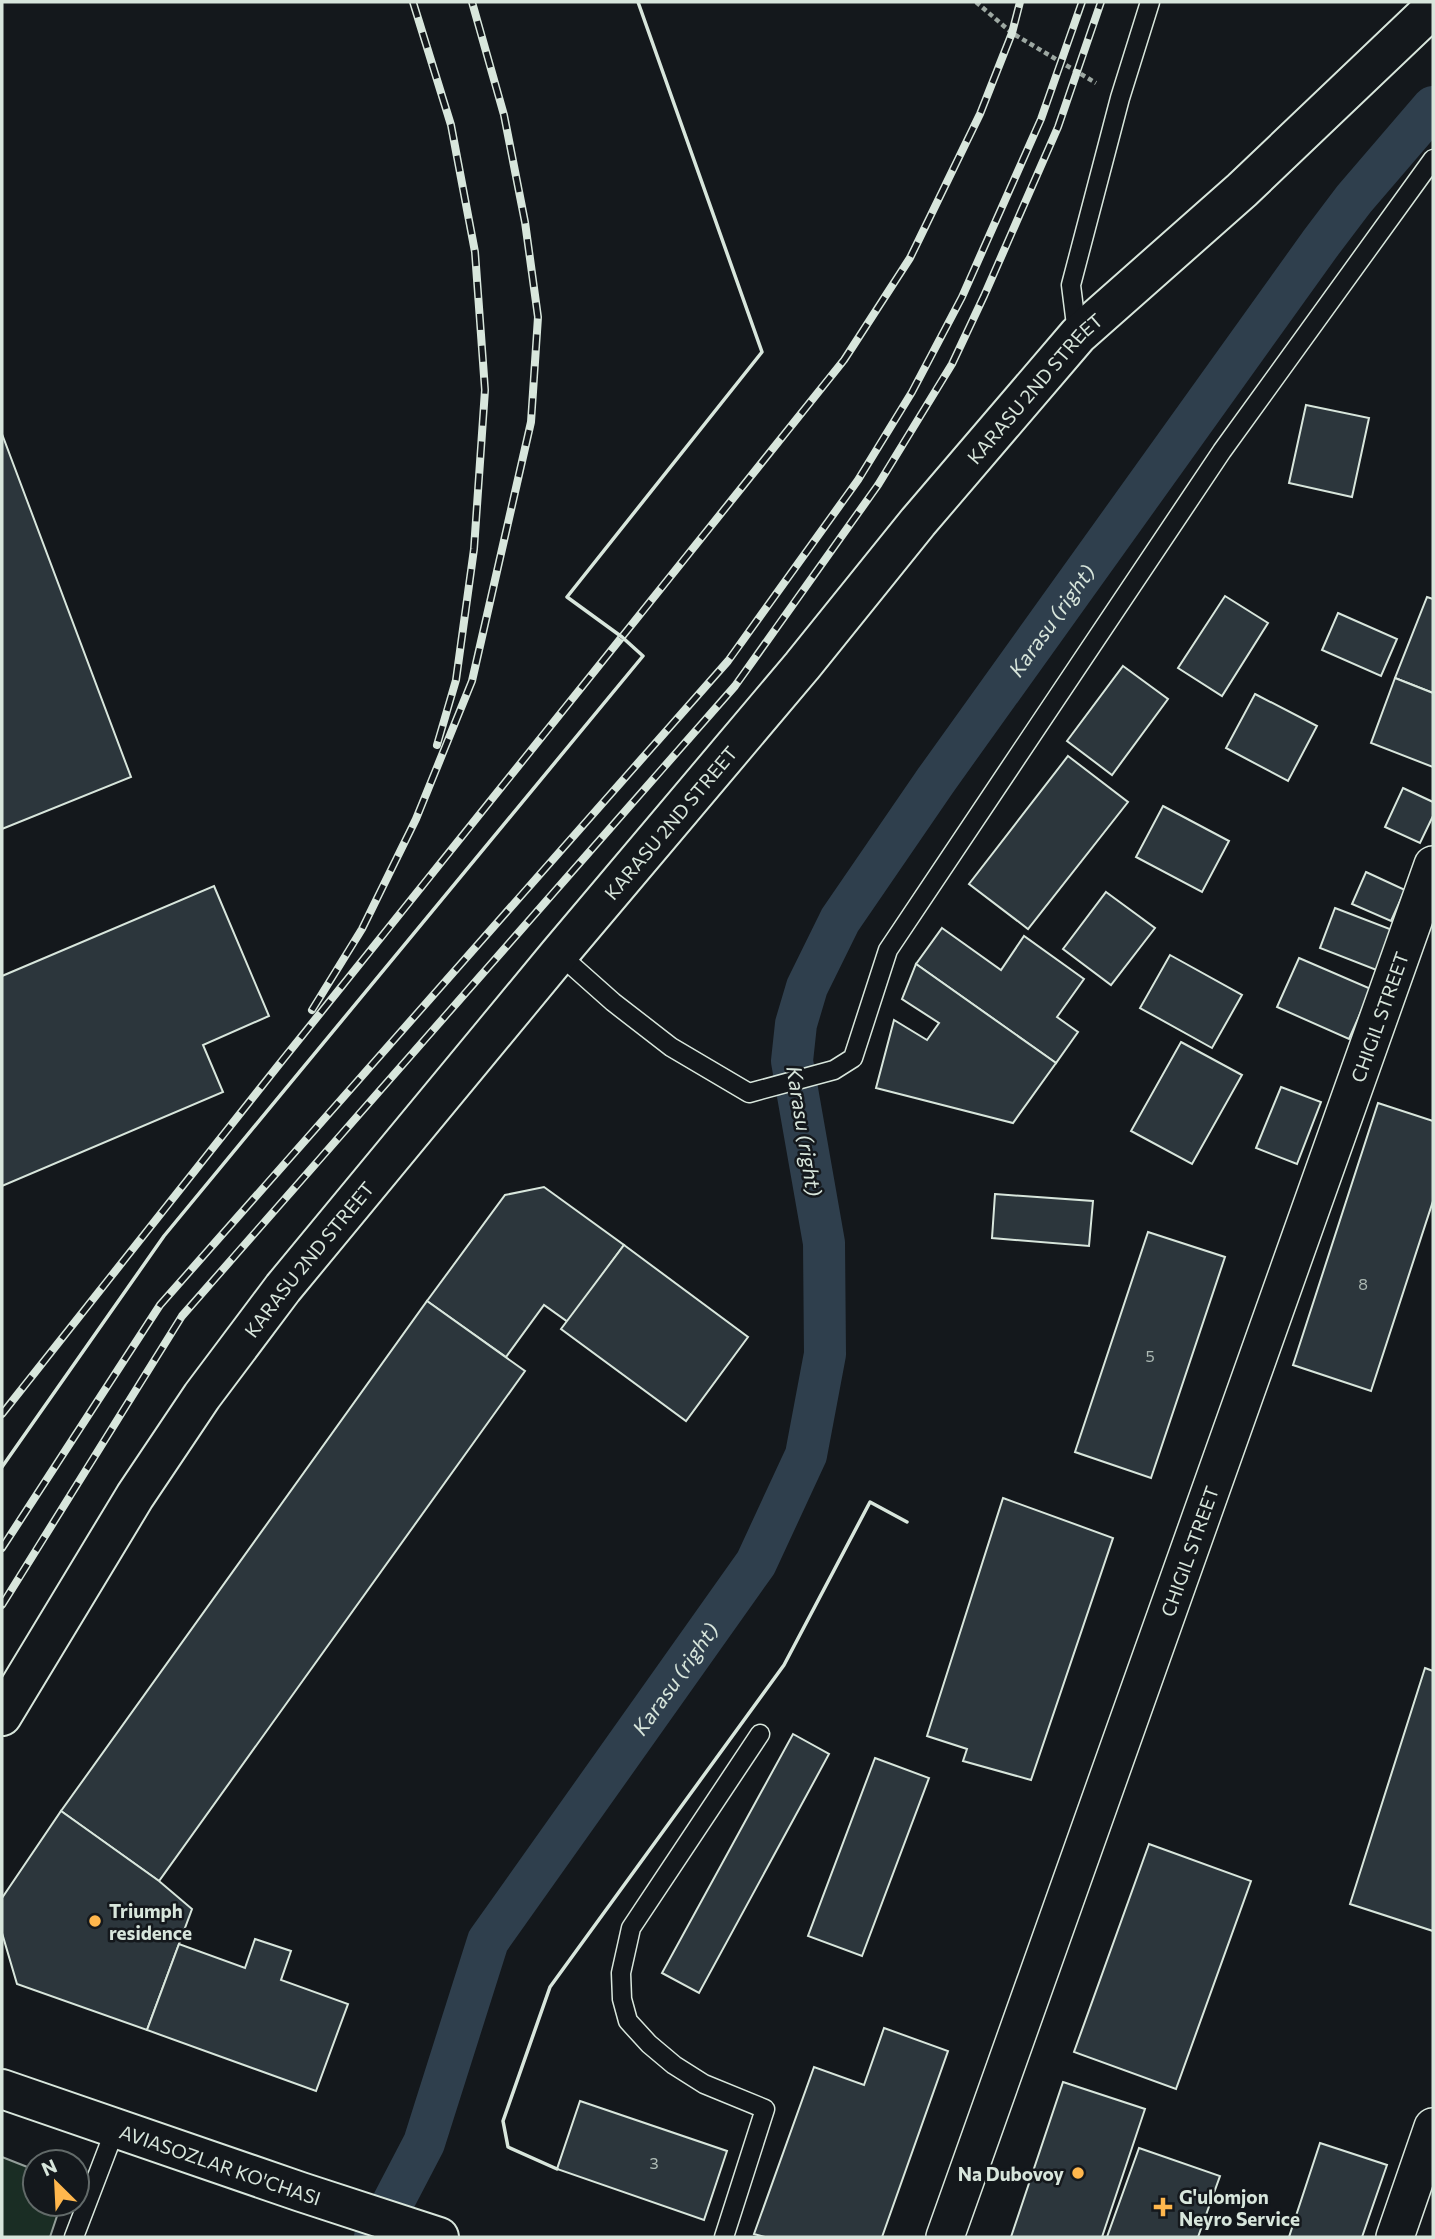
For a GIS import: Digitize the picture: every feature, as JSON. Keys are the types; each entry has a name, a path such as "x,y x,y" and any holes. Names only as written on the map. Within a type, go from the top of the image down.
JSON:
{"street":[{"name":"KARASU 2ND STREET","path":"2,1716 135,1496 202,1396 283,1288 802,666 918,522 1078,335 1242,190 1433,8"},
{"name":"CHIGIL STREET","path":"945,2237 1433,864"},
{"name":"AVIASOZLAR KO'CHASI","path":"2,2090 439,2237"},
{"path":"1395,2237 1433,2127"}],"lane":[{"path":"1078,335 1071,285 1120,98 1150,2"},
{"path":"559,954 613,1002 671,1047 749,1093 834,1070 853,1058 888,950 1223,451 1433,159"},
{"path":"723,2237 765,2109 704,2084 674,2065 649,2044 628,2021 622,1999 621,1973 631,1928 760,1734"},
{"path":"74,2237 116,2127"}],"path":[{"path":"976,2 1012,33 1120,98"}],"green space":[{"path":"2,2157 21,2164 21,2218 56,2218 50,2237 2,2237"}],"building":[{"path":"1306,405 1369,418 1352,497 1289,483"},
{"path":"2,434 131,777 2,829"},
{"path":"1225,596 1268,623 1222,696 1178,668"},
{"path":"1427,597 1433,599 1433,693 1395,678"},
{"path":"1338,613 1397,639 1381,676 1322,650"},
{"path":"1123,666 1168,699 1112,775 1067,741"},
{"path":"1395,678 1433,693 1433,767 1371,743"},
{"path":"1255,694 1317,726 1288,781 1226,748"},
{"path":"1068,756 1128,802 1028,929 969,884"},
{"path":"1403,788 1433,802 1433,816 1420,843 1385,827"},
{"path":"1163,806 1229,841 1202,892 1136,857"},
{"path":"1366,872 1405,890 1391,921 1352,904"},
{"path":"214,886 269,1016 203,1045 223,1092 2,1186 2,976"},
{"path":"1106,892 1155,928 1111,985 1063,949"},
{"path":"1335,908 1395,931 1379,971 1320,948"},
{"path":"942,928 1001,970 1024,936 1084,979 1057,1017 1078,1032 1056,1063 916,964"},
{"path":"1170,955 1242,995 1212,1048 1140,1008"},
{"path":"1299,958 1371,989 1349,1039 1277,1007"},
{"path":"916,964 1056,1063 1013,1123 876,1088 894,1020 927,1040 939,1023 902,999"},
{"path":"1181,1042 1242,1075 1192,1164 1131,1131"},
{"path":"1281,1087 1321,1102 1297,1164 1256,1148"},
{"path":"1378,1103 1433,1121 1433,1201 1371,1391 1293,1365"},
{"path":"544,1187 624,1245 568,1322 544,1305 506,1357 427,1301 505,1195"},
{"path":"995,1194 1093,1201 1089,1246 992,1238"},
{"path":"1148,1232 1225,1257 1151,1478 1075,1452"},
{"path":"624,1245 748,1337 686,1421 561,1329"},
{"path":"427,1301 525,1371 159,1881 61,1811"},
{"path":"1003,1498 1113,1538 1031,1780 963,1761 967,1749 927,1736"},
{"path":"1425,1668 1433,1671 1433,1931 1350,1904"},
{"path":"793,1734 829,1754 699,1993 662,1973"},
{"path":"875,1758 929,1778 862,1956 808,1936"},
{"name":"Triumph residence","path":"61,1811 159,1881 192,1909 147,2030 17,1984 2,1933 2,1898"},
{"path":"1149,1844 1251,1881 1176,2089 1074,2052"},
{"path":"255,1939 291,1951 281,1980 348,2004 316,2091 147,2030 179,1944 245,1968"},
{"path":"884,2028 948,2051 882,2237 765,2237 754,2234 814,2067 864,2085"},
{"name":"Na Dubovoy","path":"1063,2082 1145,2109 1102,2237 1011,2237"},
{"path":"580,2101 727,2151 704,2220 557,2169"},
{"path":"1320,2143 1387,2165 1362,2237 1289,2237"},
{"name":"G'ulomjon Neyro Service","path":"1139,2148 1220,2176 1198,2237 1107,2237"}],"waterway":[{"name":"Karasu (right)","path":"375,2237 424,2143 488,1941 756,1563 806,1455 825,1354 824,1243 792,1061 796,1024 807,987 840,920 936,780 1320,244 1354,199 1433,107"}],"railway":[{"path":"413,2 451,125 475,252 485,390 474,549 456,680 437,745"},
{"path":"312,1010 362,929 416,819 472,681 531,422 538,317 525,222 504,115 472,2"},
{"path":"2,1414 844,360 910,258 980,114 1012,33 1020,2"},
{"path":"2,1548 160,1305 728,661 858,480 912,392 962,297 1041,119 1082,2"},
{"path":"2,1605 182,1316 735,686 878,485 952,364 984,296 1058,127 1101,2"}],"wall":[{"path":"2,1467 164,1236 643,656 622,637 567,597 762,352 638,2"},
{"path":"557,2169 508,2147 503,2121 550,1987 784,1665 870,1502 907,1522"}],"place":[{"name":"Triumph residence","path":"95,1921"},
{"name":"Na Dubovoy","path":"1078,2173"},
{"name":"G'ulomjon Neyro Service","path":"1163,2207"}]}
